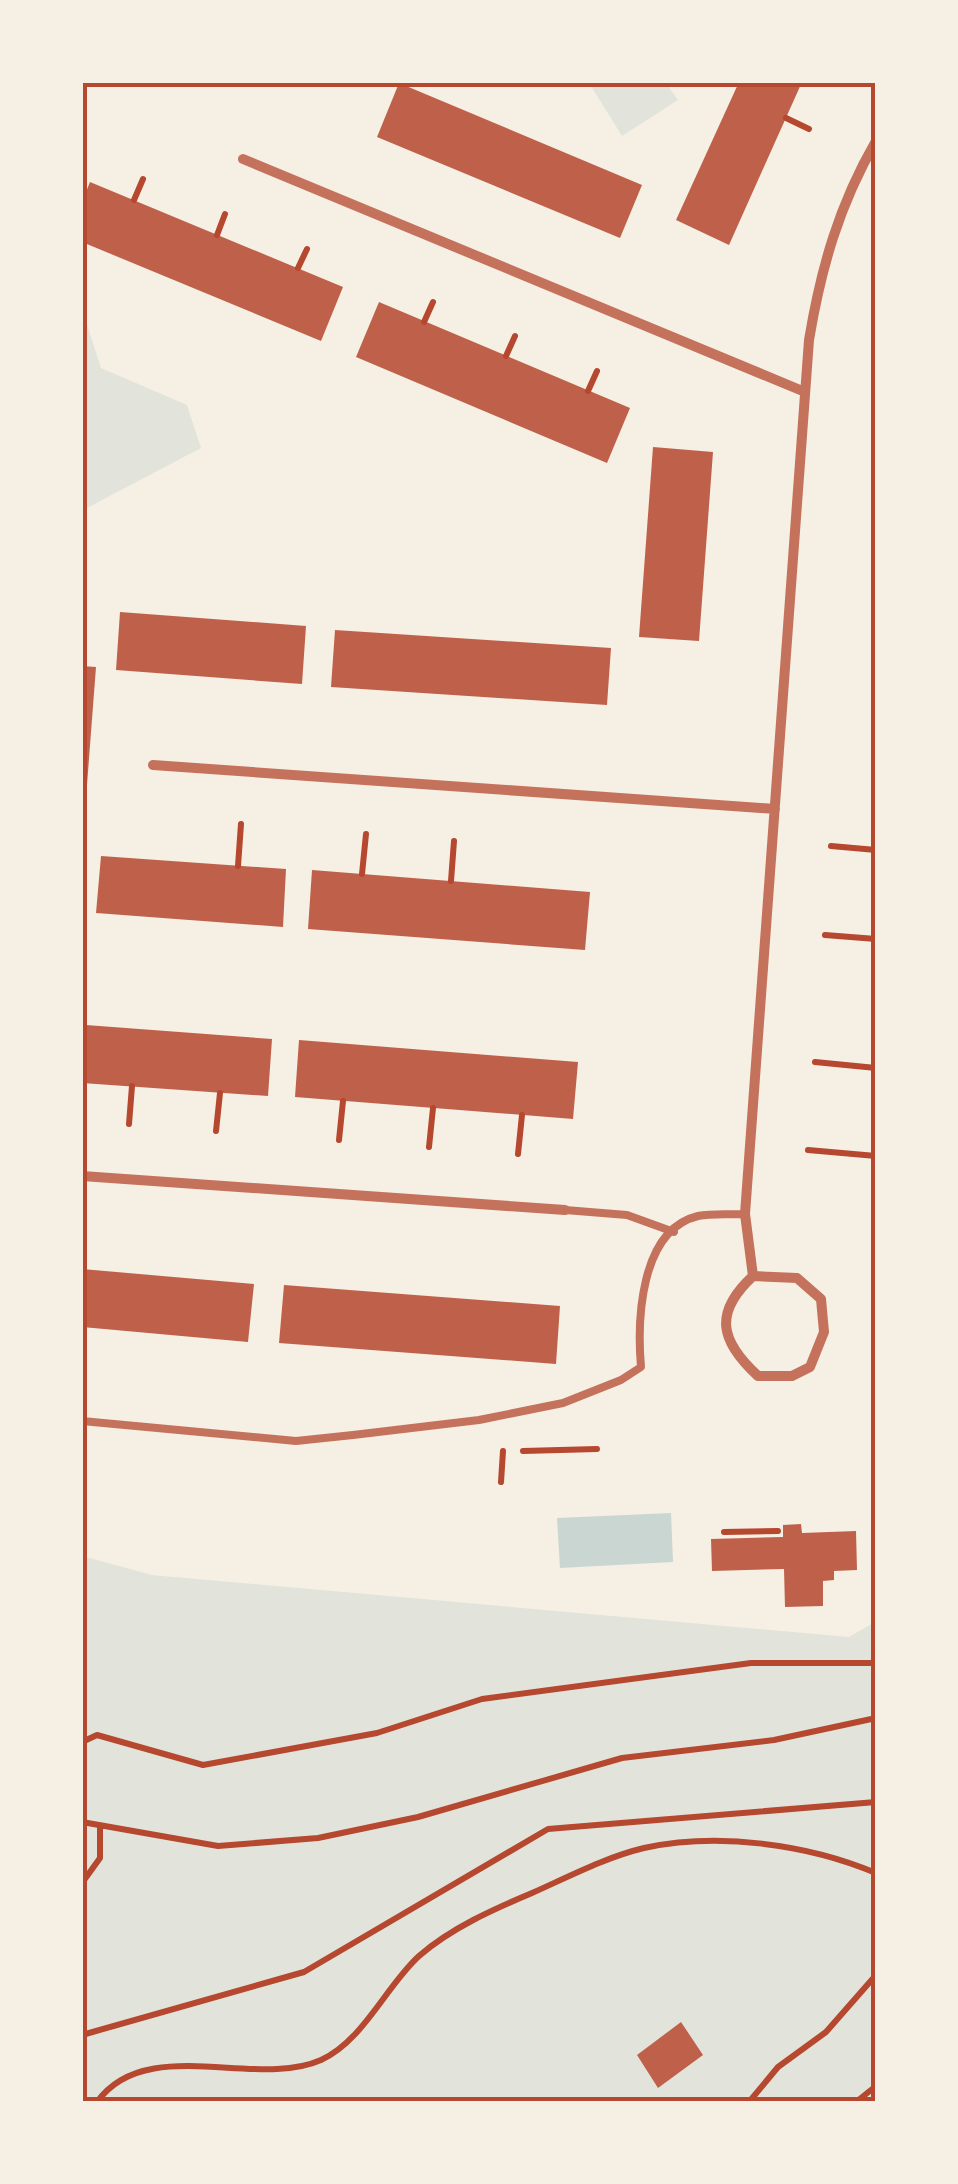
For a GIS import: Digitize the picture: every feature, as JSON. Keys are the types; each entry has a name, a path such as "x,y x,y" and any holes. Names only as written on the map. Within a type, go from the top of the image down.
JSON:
{"street":[{"path":"753,1276 746,1214 805,392 821,270 835,224 876,141"},
{"path":"243,159 805,392"},
{"path":"153,765 775,809"},
{"path":"82,1176 565,1210"},
{"path":"753,1276 797,1278 821,1300 824,1332 810,1367 792,1376 758,1376 732,1352 725,1323 731,1296 753,1276"}],"lane":[{"path":"565,1210 627,1214 674,1232"},
{"path":"82,1421 296,1441 479,1420 562,1402 621,1380 640,1367 648,1270 664,1240 695,1216 746,1214"}],"path":[{"path":"786,118 809,129"},
{"path":"134,200 143,179"},
{"path":"217,235 225,214"},
{"path":"298,268 307,249"},
{"path":"424,322 433,302"},
{"path":"506,356 515,336"},
{"path":"588,391 597,371"},
{"path":"238,866 241,824"},
{"path":"362,874 366,834"},
{"path":"451,881 454,841"},
{"path":"831,846 876,850"},
{"path":"825,935 876,939"},
{"path":"815,1062 876,1068"},
{"path":"129,1124 132,1086"},
{"path":"216,1130 220,1093"},
{"path":"339,1140 343,1101"},
{"path":"428,1147 433,1108"},
{"path":"518,1154 522,1116"},
{"path":"808,1150 876,1156"},
{"path":"523,1451 597,1449"},
{"path":"501,1482 503,1452"},
{"path":"724,1532 778,1531"},
{"path":"82,1742 96,1734 202,1764 377,1733 482,1699 751,1662 876,1663"},
{"path":"82,1822 218,1846 318,1838 418,1817 622,1758 774,1740 863,1717 876,1718"},
{"path":"82,2035 304,1972 548,1830 876,1802"},
{"path":"82,1883 100,1858 100,1826"},
{"path":"97,2102 125,2078 154,2069 318,2062 335,2052 419,1956 445,1938 494,1909 620,1855 647,1848 742,1843 831,1858 876,1873"},
{"path":"749,2102 778,2066 826,2032 876,1974"},
{"path":"856,2102 876,2086"}],"shaded area":[{"path":"589,83 666,83 678,100 622,136"},
{"path":"83,312 101,368 187,405 201,448 83,510"},
{"path":"671,1513 673,1562 560,1568 557,1518"},
{"path":"82,1556 152,1575 849,1637 875,1622 875,2101 83,2101"}],"building":[{"path":"739,82 802,82 729,245 676,220"},
{"path":"399,83 642,185 620,238 377,137"},
{"path":"90,182 343,287 321,341 82,242 82,202"},
{"path":"379,302 630,408 607,463 356,357"},
{"path":"653,447 713,452 699,641 639,637"},
{"path":"120,612 306,626 302,684 116,670"},
{"path":"335,630 611,648 607,705 331,687"},
{"path":"82,666 96,667 85,811 82,811"},
{"path":"101,856 286,869 283,927 96,913"},
{"path":"312,870 590,892 585,950 308,929"},
{"path":"86,1025 272,1039 268,1096 82,1083"},
{"path":"299,1040 578,1062 573,1119 295,1097"},
{"path":"82,1269 254,1284 248,1342 82,1327"},
{"path":"284,1285 560,1306 556,1364 279,1343"},
{"path":"801,1524 802,1533 856,1531 857,1570 834,1571 834,1580 823,1581 823,1606 785,1607 784,1569 712,1571 711,1539 783,1537 783,1525"},
{"path":"681,2022 703,2055 658,2088 637,2055"}]}
